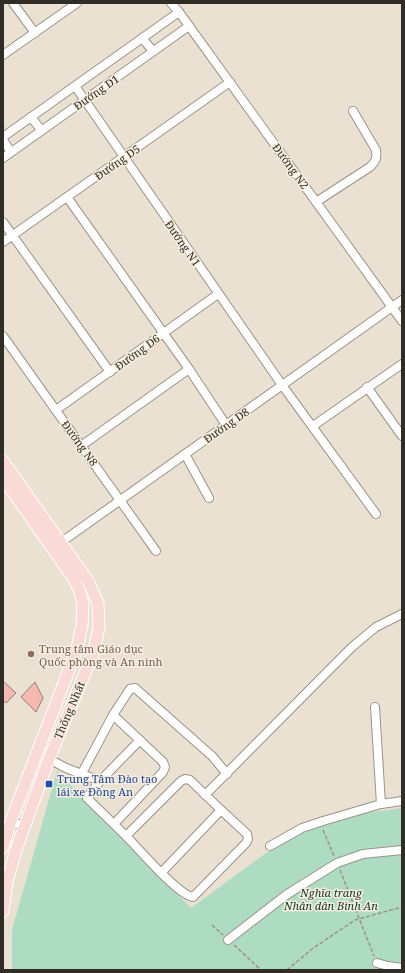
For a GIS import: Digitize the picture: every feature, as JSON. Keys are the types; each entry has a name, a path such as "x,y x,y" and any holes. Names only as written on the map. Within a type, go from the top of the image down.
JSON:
{"main road":[{"name":"Thống Nhất","path":"3,461 88,581 98,603 99,628 93,654 49,759 16,850 7,882 3,911"},
{"name":"Thống Nhất","path":"3,478 74,579 83,603 82,625 76,649 7,824 4,840"},
{"path":"82,625 99,628"}],"street":[{"path":"14,3 35,33"},
{"path":"3,55 77,3"},
{"name":"Đướng N2","path":"171,3 230,82 402,321"},
{"name":"Đướng D1","path":"3,137 179,12"},
{"name":"Đướng D1","path":"3,158 189,26"},
{"path":"142,38 153,51"},
{"name":"Đướng D5","path":"3,242 230,82"},
{"name":"Đướng N1","path":"75,86 218,294 376,514"},
{"path":"316,202 376,162 376,150 353,111"},
{"path":"31,117 41,130"},
{"path":"3,140 11,152"},
{"path":"67,197 164,333 226,425"},
{"path":"3,222 110,372"},
{"name":"Đường D6","path":"56,410 218,294"},
{"name":"Đường D8","path":"60,543 402,300"},
{"name":"Đướng N8","path":"3,336 156,551"},
{"path":"313,426 402,364"},
{"path":"81,446 189,369"},
{"path":"367,388 402,436"},
{"path":"184,454 210,498"},
{"path":"205,795 228,774 352,647 376,627 395,616 402,614"},
{"path":"82,773 113,715 130,689 135,688 212,756 228,774"},
{"path":"375,707 381,804"},
{"path":"113,715 163,762 165,767 163,772 114,824"},
{"path":"126,836 181,781 185,779 190,780 247,834 248,839 246,843 193,897 186,895 161,873 87,798 100,781 140,740"},
{"path":"49,759 66,768 100,781"},
{"path":"270,846 302,828 381,804 402,801"},
{"path":"161,873 221,810"},
{"path":"7,824 26,825"},
{"path":"4,840 22,836"},
{"path":"228,940 286,895 337,863 363,854 402,850"},
{"path":"377,963 402,968"}],"path":[{"path":"321,826 377,963"},
{"path":"287,970 312,949 355,920 402,907"},
{"path":"212,925 261,970"}],"green space":[{"name":"Nghĩa trang Nhân dân Bình An","path":"57,771 191,908 266,853 329,818 402,808 402,970 12,970 12,930"}],"building":[{"path":"3,681 16,693 6,703 3,700"},
{"path":"35,682 43,698 36,712 21,697"}],"place":[{"name":"Trung tâm Giáo dục Quốc phòng và An ninh","path":"31,654"},
{"name":"Trung Tâm Đào tạo lái xe Đồng An","path":"49,784"}]}
